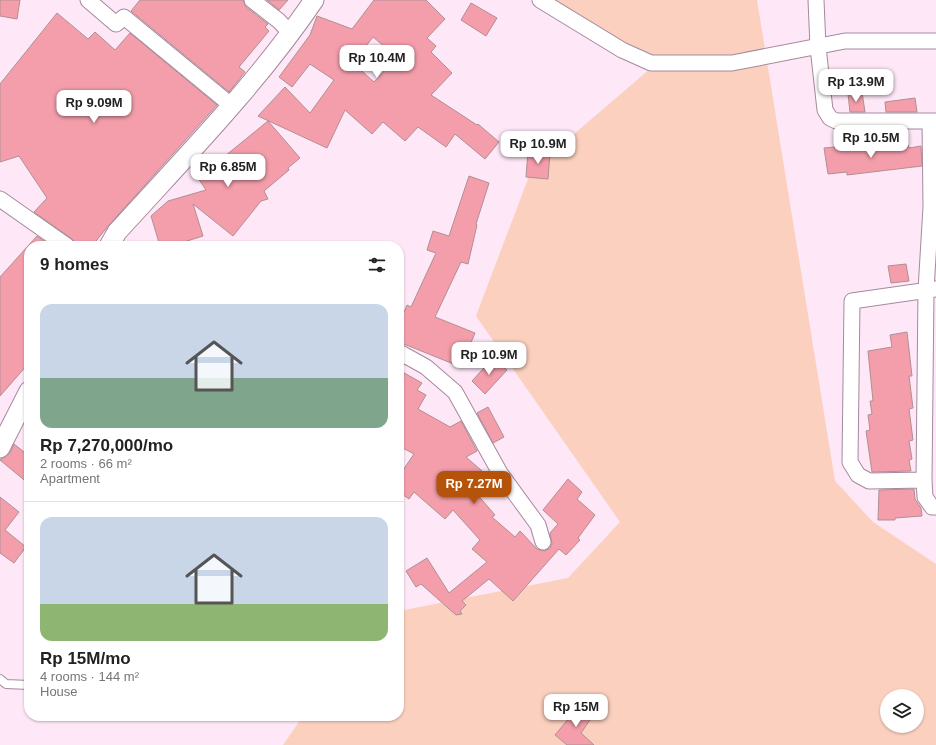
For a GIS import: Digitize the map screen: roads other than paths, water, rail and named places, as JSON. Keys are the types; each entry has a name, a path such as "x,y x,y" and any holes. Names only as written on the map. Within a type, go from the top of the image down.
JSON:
{"street":[{"path":"88,0 116,24 124,17 232,106"},
{"path":"252,0 279,21 291,34"},
{"path":"112,241 117,232 232,106 291,34 314,0"},
{"path":"540,0 622,50 651,63 732,63 845,41 936,41"},
{"path":"816,0 818,47 825,110 830,118 836,121 933,121 931,290 924,480 925,497 932,507 936,507"},
{"path":"0,199 60,241"},
{"path":"924,480 869,481 858,476 850,462 852,301 931,290"},
{"path":"404,355 426,367 455,392 500,473 538,525 543,542"},
{"path":"0,448 24,401"}],"lane":[{"path":"0,679 6,684 24,685"}]}
